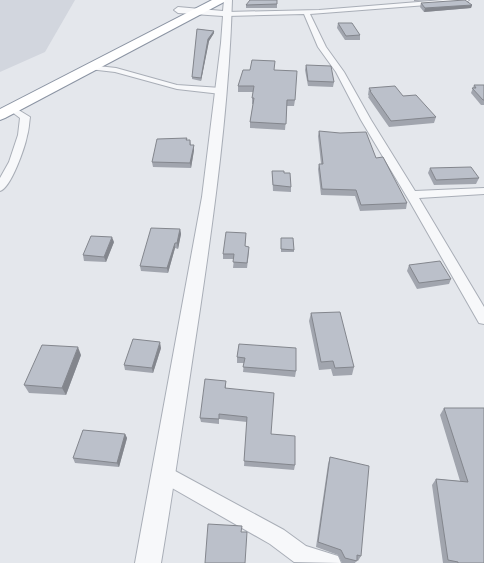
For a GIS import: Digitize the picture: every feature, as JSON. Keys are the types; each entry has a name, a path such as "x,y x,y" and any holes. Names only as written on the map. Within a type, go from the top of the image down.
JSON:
{"highway":[{"path":"0,115 89,68 197,5"},
{"path":"11,96 178,10 197,5 225,5"},
{"path":"71,65 89,68"}],"street":[{"path":"148,563 209,197 221,91 225,5 306,12 466,0"},
{"path":"306,12 322,47 340,72 366,120 412,195 484,319"},
{"path":"89,68 116,70 177,87 221,91"},
{"path":"0,188 14,162 23,135 25,117 12,109"},
{"path":"412,195 484,191"},
{"path":"164,474 277,537 301,555 331,563"}],"shaded area":[{"path":"0,0 75,0 45,52 0,72"}],"building":[{"path":"250,0 277,0 277,4 246,5"},
{"path":"465,0 472,5 425,8 421,3"},
{"path":"338,23 352,23 360,35 346,36"},
{"path":"197,29 214,31 208,39 201,78 192,77"},
{"path":"252,60 275,61 274,70 297,71 295,100 287,100 286,124 250,122 254,98 252,98 254,86 238,86 243,70 250,70"},
{"path":"306,65 331,66 334,82 308,81"},
{"path":"474,85 484,85 484,100 472,88 476,88"},
{"path":"395,86 403,96 416,95 436,117 391,121 369,88"},
{"path":"319,131 340,133 366,132 376,158 383,157 407,203 361,205 356,190 322,189 319,164 323,164"},
{"path":"187,138 186,140 190,140 190,145 194,145 190,163 152,162 157,139"},
{"path":"471,167 479,178 436,180 430,168"},
{"path":"272,171 284,171 284,173 290,173 291,187 273,185"},
{"path":"151,228 180,229 177,243 175,243 167,268 140,266"},
{"path":"226,232 246,233 245,246 249,247 247,263 233,262 234,254 223,254"},
{"path":"91,236 112,237 104,257 83,255"},
{"path":"281,238 293,238 294,250 281,249"},
{"path":"440,261 451,279 419,283 409,265"},
{"path":"340,312 354,367 335,368 333,361 321,362 311,313"},
{"path":"133,339 160,342 152,368 124,365"},
{"path":"239,344 296,348 296,371 243,367 245,358 237,357"},
{"path":"42,345 78,347 62,388 24,385"},
{"path":"205,379 226,381 225,388 274,393 271,434 295,436 295,465 244,461 247,417 219,414 219,419 200,418"},
{"path":"444,408 484,408 484,563 458,563 448,560 436,479 468,482"},
{"path":"83,430 125,434 117,463 73,458"},
{"path":"330,457 369,466 361,556 357,555 357,561 345,558 341,550 318,542"},
{"path":"208,524 242,526 241,532 247,532 245,563 205,563"}]}
